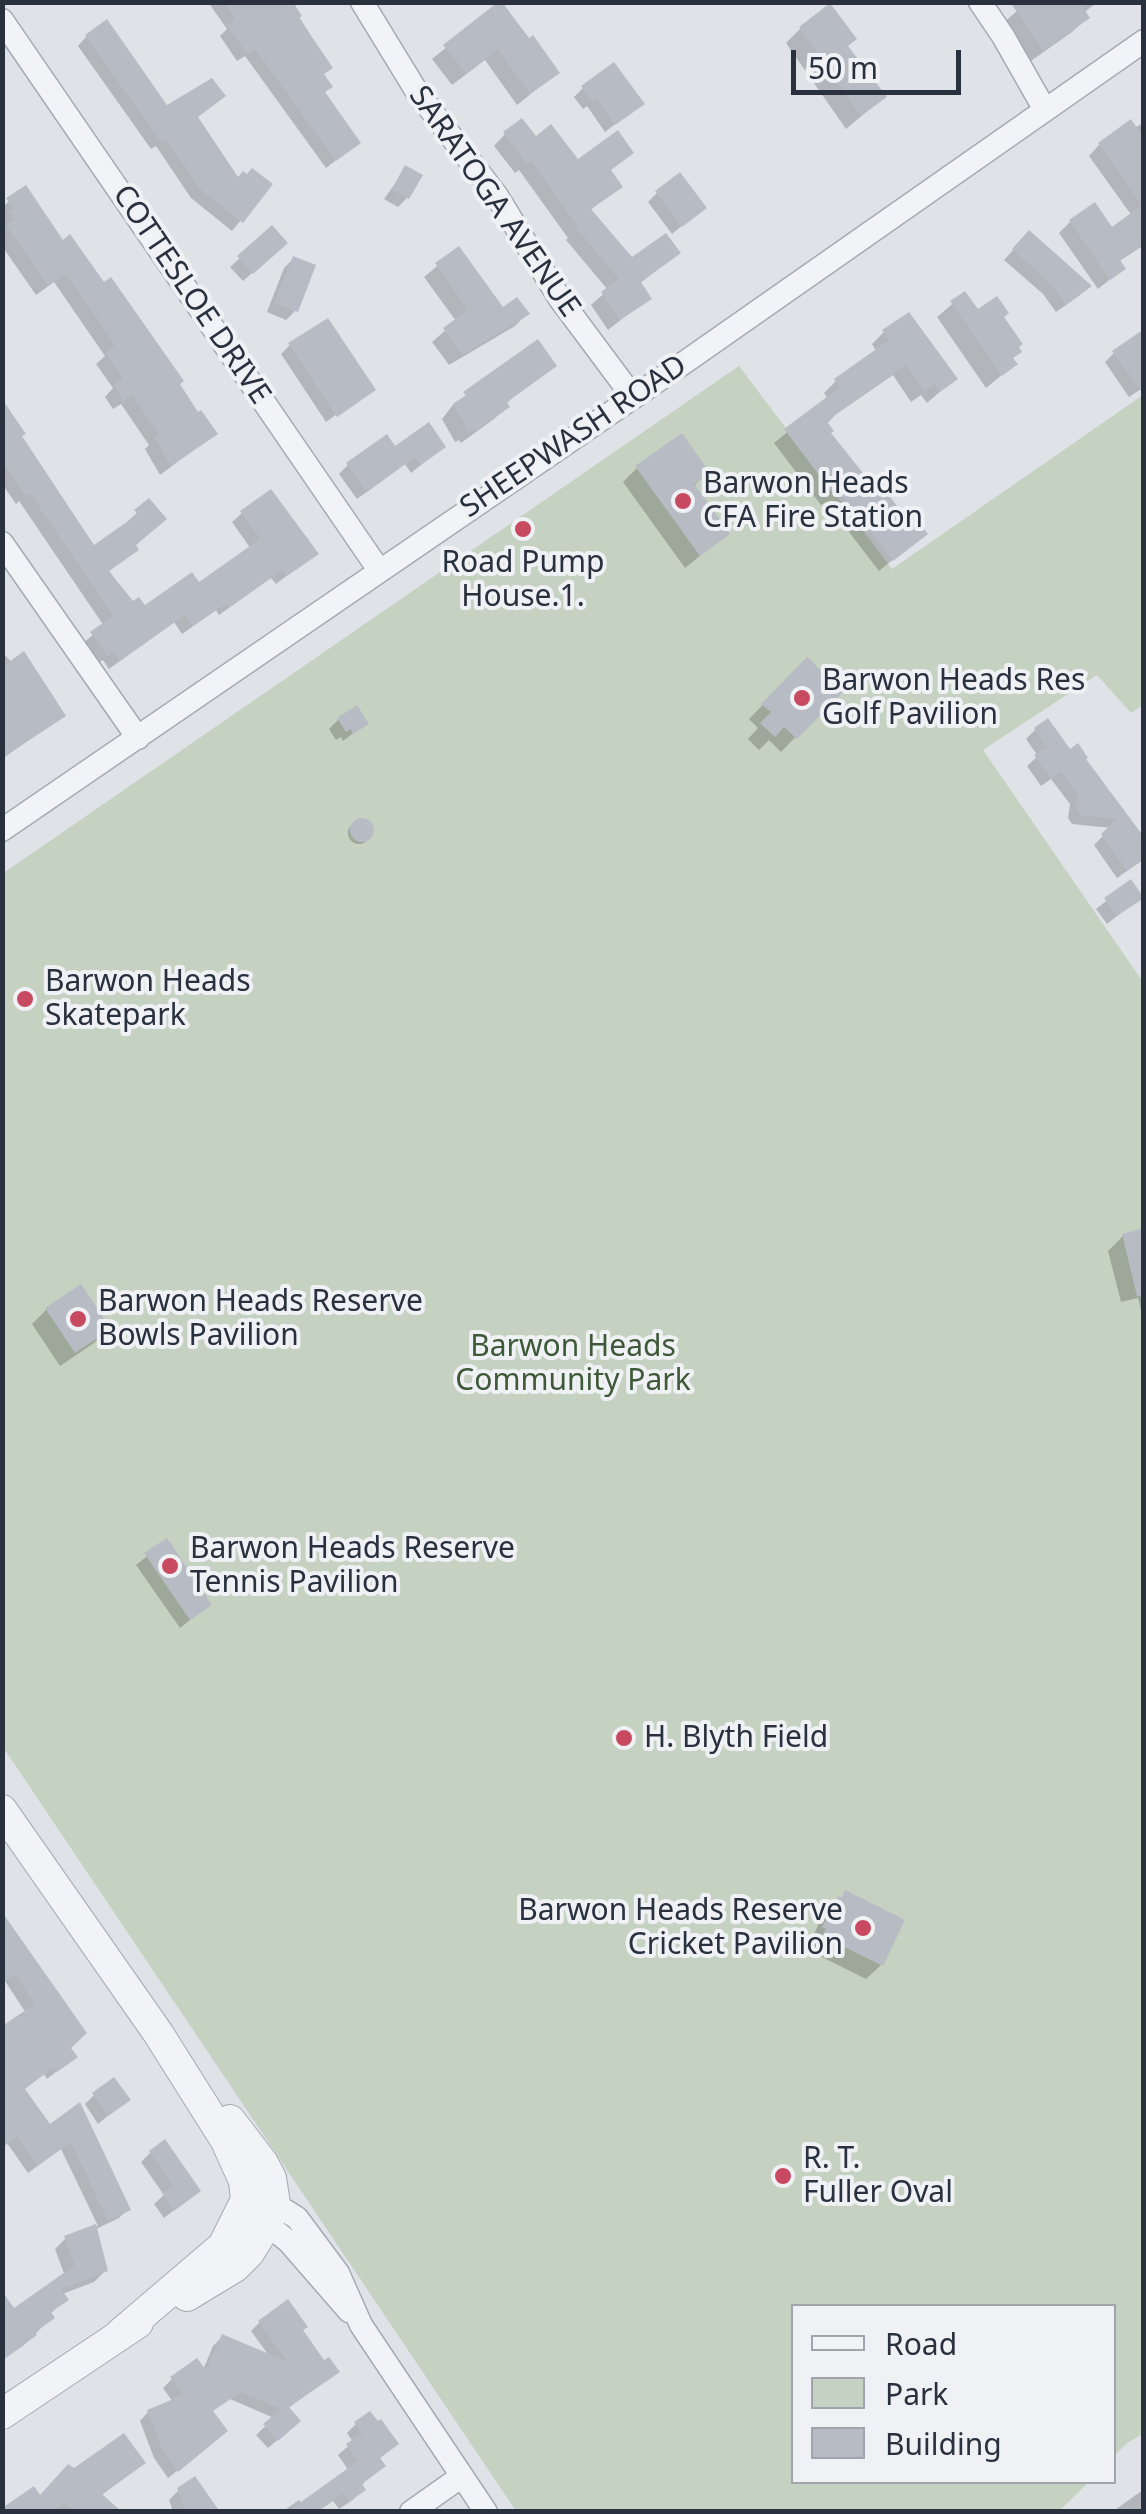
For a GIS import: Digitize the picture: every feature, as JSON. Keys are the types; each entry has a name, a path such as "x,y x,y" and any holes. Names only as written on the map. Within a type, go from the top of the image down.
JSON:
{"street":[{"name":"SARATOGA AVENUE","path":"362,2 417,92 497,196 560,300 633,398"},
{"path":"980,2 1045,110"},
{"name":"COTTESLOE DRIVE","path":"2,20 379,570"},
{"name":"SHEEPWASH ROAD","path":"2,830 633,398 1144,40"},
{"path":"2,543 138,738"},
{"path":"2,1810 158,2033 226,2141 244,2182 263,2209 297,2218 311,2234 338,2274 362,2325 486,2512"},
{"path":"2,2414 120,2333 263,2209"},
{"path":"411,2512 462,2476"}],"green space":[{"name":"Barwon Heads Community Park","path":"739,366 892,569 1143,395 1143,705 1131,713 1097,675 983,750 1143,982 1143,2434 1116,2454 1116,2304 791,2304 791,2484 1087,2484 1059,2511 516,2511 3,1747 2,874"}],"building":[{"path":"224,2 293,2 302,16 299,18 333,68 324,74 333,87 325,92 361,143 336,161 255,49 247,54 227,25 235,19"},
{"path":"502,2 529,38 533,35 560,73 530,94 498,49 466,74 443,45"},
{"path":"1010,2 1079,2 1090,18 1043,51"},
{"path":"830,3 857,39 848,46 887,97 861,116 799,27"},
{"path":"107,19 167,105 212,78 226,96 198,117 238,177 252,168 273,184 243,223 200,189 166,139 161,142 85,35"},
{"path":"614,62 645,104 615,125 597,99 593,102 581,86"},
{"path":"522,118 536,136 551,124 578,159 618,130 634,153 611,170 623,187 591,209 632,257 666,233 681,253 641,282 652,299 620,320 601,292 619,279 575,227 531,161 527,164 503,132"},
{"path":"1131,119 1144,138 1144,244 1120,260 1126,269 1110,280 1069,220 1095,202 1112,227 1142,205 1098,143"},
{"path":"405,165 423,175 409,199 392,189"},
{"path":"680,172 707,208 682,227 655,191"},
{"path":"26,185 63,240 70,234 104,282 111,277 184,381 180,384 198,412 201,410 218,434 171,466 154,437 159,434 132,395 124,401 113,385 123,378 105,352 115,345 66,274 48,286 6,225 14,220 9,212 14,209 6,198"},
{"path":"272,225 288,243 253,274 237,256"},
{"path":"1029,230 1092,286 1066,305 1052,285 1012,249"},
{"path":"459,246 503,307 517,297 530,314 462,355 443,328 468,310 435,263"},
{"path":"293,256 316,265 298,312 274,303"},
{"path":"965,291 978,309 997,296 1009,313 1004,317 1023,344 1019,347 1022,352 1013,358 1018,364 1002,376 950,301"},
{"path":"909,312 958,379 940,392 935,384 924,391 906,364 828,423 834,431 831,433 883,498 888,494 906,518 912,514 928,534 893,561 839,491 834,495 784,429 840,387 834,379 889,340 882,330"},
{"path":"328,318 376,390 337,417 288,343"},
{"path":"1144,329 1144,395 1112,351"},
{"path":"538,339 557,366 507,402 510,407 469,432 453,404 466,395 463,392"},
{"path":"2,399 94,545 138,514 134,510 149,498 167,519 136,545 139,550 109,571 133,601 139,597 145,605 192,572 199,582 260,539 240,511 271,489 319,554 287,576 282,570 230,607 227,603 193,626 185,615 120,661 113,652 108,656 90,632 113,616 30,493 26,496 2,460"},
{"path":"429,422 446,447 421,465 415,457 367,492 346,463 387,434 395,446"},
{"name":"Barwon Heads CFA Fire Station","path":"682,433 710,473 694,484 730,534 700,556 635,466"},
{"path":"24,651 66,716 2,758 2,667"},
{"name":"Barwon Heads Res Golf Pavilion","path":"807,657 843,692 797,739 784,727 775,737 760,723 771,712 761,704"},
{"path":"357,705 369,724 353,734 351,729 346,732 337,718"},
{"path":"1048,718 1070,749 1078,743 1144,837 1144,859 1127,871 1101,834 1117,819 1081,815 1076,808 1078,794 1061,772 1051,779 1034,755 1047,747 1034,728"},
{"path":"362,818 374,830 362,842 350,830"},
{"path":"1131,879 1144,898 1117,916 1104,898"},
{"path":"1144,1228 1144,1296 1137,1296 1122,1234"},
{"name":"Barwon Heads Reserve Bowls Pavilion","path":"81,1284 111,1329 75,1353 45,1308"},
{"name":"Barwon Heads Reserve Tennis Pavilion","path":"167,1538 212,1605 190,1620 144,1553"},
{"name":"Barwon Heads Reserve Cricket Pavilion","path":"845,1890 905,1920 883,1966 822,1936 826,1929 822,1927"},
{"path":"2,1912 87,2033 71,2048 78,2057 57,2072 54,2067 25,2089 50,2124 80,2102 131,2210 108,2221 71,2142 37,2166 17,2136 2,2148 2,2026 35,2004 15,1974 2,1983"},
{"path":"114,2077 131,2100 108,2116 92,2093"},
{"path":"165,2139 201,2191 174,2211 162,2193 173,2186 149,2151"},
{"path":"96,2224 108,2271 61,2289 69,2300 51,2312 55,2318 2,2360 2,2291 14,2308 75,2265 64,2236"},
{"path":"288,2299 324,2360 329,2357 340,2372 289,2407 301,2421 278,2441 263,2424 281,2409 241,2392 213,2411 228,2431 178,2472 162,2448 147,2410 183,2395 170,2377 197,2358 206,2370 222,2334 288,2362 258,2321"},
{"path":"370,2411 399,2444 380,2458 386,2466 362,2484 366,2490 349,2502 343,2493 317,2512 287,2512 358,2461 346,2444 362,2433 354,2422"},
{"path":"124,2433 146,2463 102,2494 122,2512 76,2512 65,2502 51,2512 2,2512 2,2508 34,2486 40,2495 68,2464 74,2468"},
{"path":"195,2476 220,2512 186,2512 177,2488"}],"place":[{"name":"Barwon Heads CFA Fire Station","path":"683,501"},
{"name":"Road Pump House.1.","path":"523,529"},
{"name":"Barwon Heads Res Golf Pavilion","path":"802,698"},
{"name":"Barwon Heads Skatepark","path":"25,999"},
{"name":"Barwon Heads Reserve Bowls Pavilion","path":"78,1319"},
{"name":"Barwon Heads Reserve Tennis Pavilion","path":"170,1566"},
{"name":"H. Blyth Field","path":"624,1738"},
{"name":"Barwon Heads Reserve Cricket Pavilion","path":"863,1928"},
{"name":"R. T. Fuller Oval","path":"783,2176"}]}
